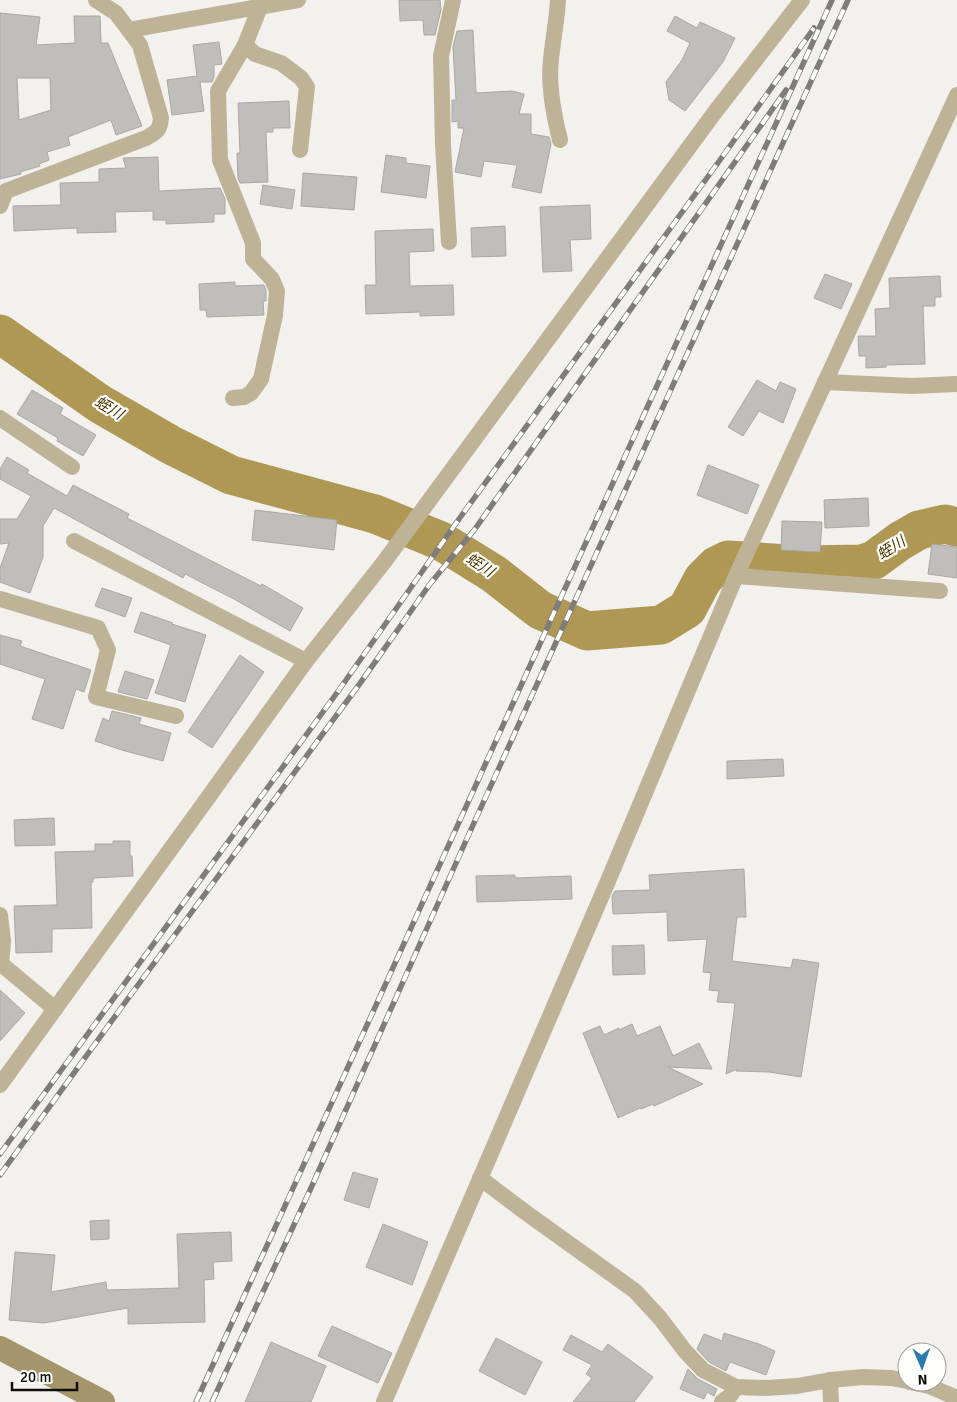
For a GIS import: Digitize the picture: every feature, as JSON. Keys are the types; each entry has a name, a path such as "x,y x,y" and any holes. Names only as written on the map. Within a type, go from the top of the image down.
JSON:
{"main road":[{"path":"0,1348 103,1402"}],"street":[{"path":"0,206 6,191 146,138 156,132 161,126 161,118 140,45 116,13 96,0"},
{"path":"129,30 298,0"},
{"path":"449,242 443,145 441,56 453,0"},
{"path":"558,0 557,19 550,60 554,119 560,140"},
{"path":"0,1085 306,662 415,521 715,112 802,0"},
{"path":"233,398 244,397 251,393 261,379 275,315 277,291 272,278 253,260 253,243 220,160 218,92 268,4"},
{"path":"245,45 255,54 281,63 301,78 307,87 300,150"},
{"path":"384,1402 608,881 737,572 957,96"},
{"path":"825,382 912,386 957,384"},
{"path":"0,418 72,467"},
{"path":"74,541 306,662"},
{"path":"737,572 940,591"},
{"path":"0,599 98,628 108,650 96,697 176,716"},
{"path":"0,916 3,941 1,964 55,1009"},
{"path":"480,1178 635,1290 703,1370 736,1387 767,1388 797,1386 862,1377 897,1379"},
{"path":"830,1380 831,1402"},
{"path":"722,1402 730,1396 736,1387"},
{"path":"943,1392 957,1398"}],"building":[{"path":"399,0 440,0 441,10 435,35 424,35 423,20 400,21"},
{"path":"0,13 40,17 36,45 75,43 74,16 100,16 101,43 108,43 142,126 116,135 111,120 68,137 70,145 47,152 49,160 39,164 40,166 20,172 21,174 0,179","holes":["17,78 50,78 51,110 19,120"]},
{"path":"675,16 697,28 700,22 735,38 723,62 685,111 669,100 666,82 682,60 690,43 667,31"},
{"path":"473,30 476,93 512,91 524,94 519,114 531,114 531,134 549,137 551,144 541,193 512,187 517,165 484,161 481,177 455,172 464,128 458,128 458,121 452,122 452,100 456,100 453,47 457,31"},
{"path":"219,42 222,64 214,65 212,82 200,82 204,111 172,115 167,80 197,76 193,45"},
{"path":"289,101 290,128 273,128 273,132 266,132 268,182 240,183 237,153 240,153 238,103"},
{"path":"386,155 406,158 406,163 430,166 426,198 381,192"},
{"path":"158,157 159,191 220,188 225,199 225,214 214,214 214,222 166,224 166,220 153,220 153,211 115,212 116,232 77,233 77,228 14,231 13,206 61,205 60,183 99,182 99,169 126,168 123,158"},
{"path":"303,173 357,177 354,210 301,206"},
{"path":"263,185 295,190 292,209 260,204"},
{"path":"590,205 591,239 570,240 572,271 543,272 540,207"},
{"path":"505,226 506,256 472,257 471,228"},
{"path":"433,229 434,251 409,252 410,286 453,285 454,315 420,316 420,312 366,314 365,285 376,285 375,231"},
{"path":"825,274 852,284 841,309 814,298"},
{"path":"940,276 941,297 935,297 935,306 923,306 925,364 886,365 886,367 866,368 866,356 859,356 858,336 876,336 875,309 890,308 889,278"},
{"path":"235,282 235,286 264,285 266,301 263,301 264,315 207,317 206,310 200,310 199,284"},
{"path":"757,380 776,391 780,382 796,389 783,423 759,411 743,436 728,427"},
{"path":"32,390 63,408 60,414 96,435 83,456 57,441 58,438 17,414"},
{"path":"7,457 29,470 27,473 67,496 73,485 129,514 127,518 261,586 262,584 303,608 290,631 234,599 185,574 183,578 54,508 43,526 43,557 30,593 0,582 0,568 9,543 0,544 0,519 17,519 31,496 0,479 0,469"},
{"path":"708,465 759,485 747,514 697,495"},
{"path":"868,498 869,526 825,528 824,500"},
{"path":"255,510 337,520 334,550 252,540"},
{"path":"782,521 822,522 820,552 781,550"},
{"path":"932,544 957,547 957,578 928,574"},
{"path":"102,588 132,598 125,617 95,606"},
{"path":"141,612 206,635 185,702 155,693 171,645 134,632"},
{"path":"0,635 22,641 20,646 91,670 84,692 76,689 63,729 32,719 45,679 0,664"},
{"path":"240,655 264,672 212,748 188,732"},
{"path":"125,671 154,680 147,699 118,692"},
{"path":"112,711 141,718 139,724 171,733 163,761 95,741 103,718 109,721"},
{"path":"783,759 784,776 727,779 727,761"},
{"path":"54,818 55,845 15,846 14,820"},
{"path":"113,841 130,841 133,876 93,878 93,882 91,882 92,928 52,929 52,952 16,953 14,906 57,905 55,852 95,851 95,844 113,844"},
{"path":"744,869 746,917 737,917 732,961 791,968 793,959 819,963 801,1077 769,1072 736,1071 737,1069 726,1074 735,1003 717,1002 719,991 709,990 711,973 703,972 707,939 668,941 667,912 613,914 612,896 615,891 650,890 649,875"},
{"path":"515,875 515,878 571,876 572,899 477,902 476,876"},
{"path":"644,945 645,974 613,975 612,946"},
{"path":"0,990 25,1013 0,1041"},
{"path":"632,1024 637,1036 660,1026 673,1056 699,1043 712,1069 668,1067 703,1084 654,1106 653,1104 640,1108 618,1118 583,1033 600,1026 604,1035"},
{"path":"353,1172 378,1179 369,1208 344,1200"},
{"path":"109,1220 109,1239 91,1240 90,1221"},
{"path":"383,1224 428,1242 412,1285 366,1267"},
{"path":"231,1232 232,1261 213,1262 214,1279 204,1280 205,1322 128,1324 128,1308 44,1323 9,1320 15,1252 55,1255 51,1292 106,1282 107,1290 179,1288 177,1234"},
{"path":"332,1326 392,1353 378,1383 318,1356"},
{"path":"724,1333 775,1351 766,1375 730,1362 726,1371 709,1362 697,1349 704,1334 722,1341"},
{"path":"571,1335 602,1352 608,1344 653,1377 634,1402 573,1402 592,1378 586,1374 592,1365 563,1350"},
{"path":"496,1338 542,1362 525,1395 479,1371"},
{"path":"271,1342 326,1366 311,1402 245,1402"},
{"path":"688,1369 698,1379 717,1389 714,1396 707,1392 704,1399 680,1389"}],"waterway":[{"name":"蛭川","path":"0,334 100,404 171,445 231,475 375,514 441,541 494,574 540,610 587,631 661,625 687,609 703,579 716,566 728,560 803,565 862,564 874,560 919,530 945,524 957,527"}],"railway":[{"path":"196,1402 832,0"},
{"path":"212,1402 311,1188 473,825 848,0"},
{"path":"0,1154 339,690 459,519 814,28"},
{"path":"0,1175 361,682 430,584 475,529 786,90"}]}
